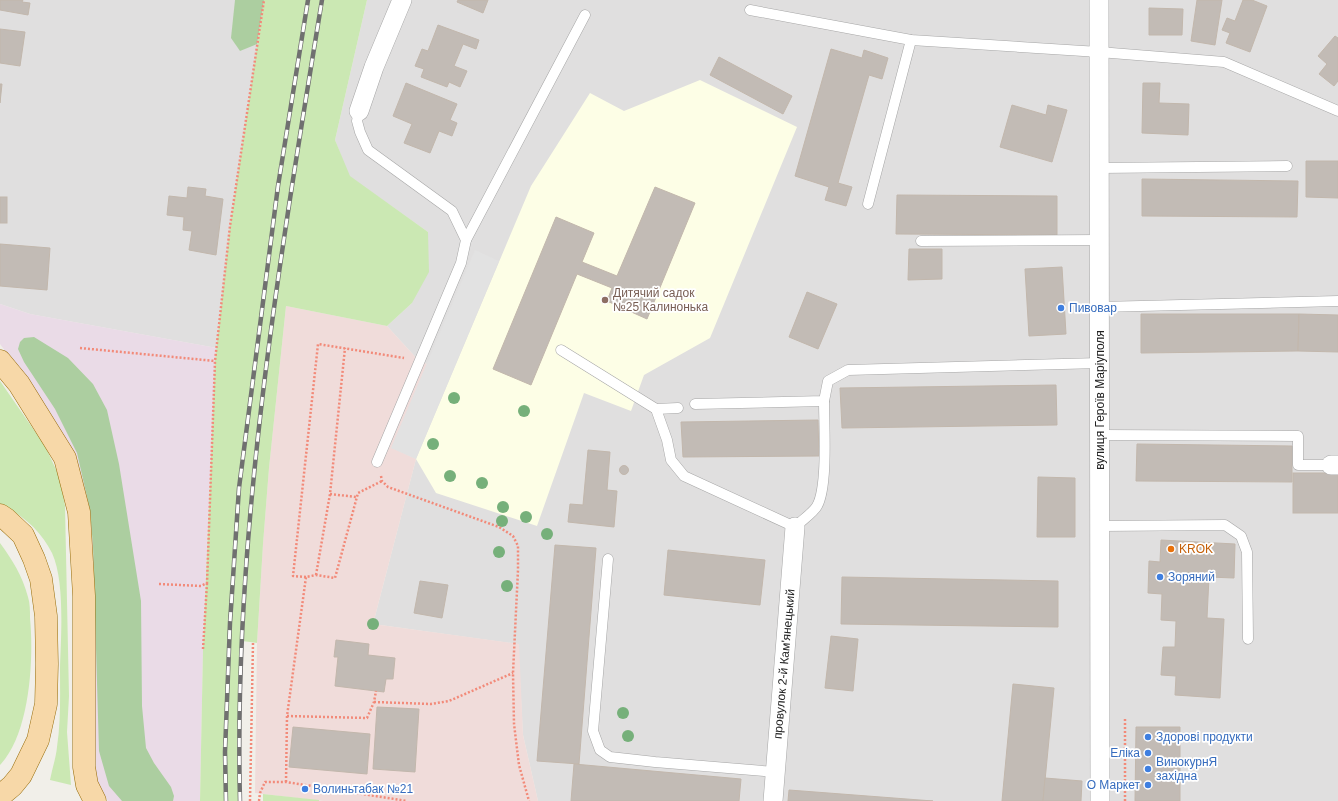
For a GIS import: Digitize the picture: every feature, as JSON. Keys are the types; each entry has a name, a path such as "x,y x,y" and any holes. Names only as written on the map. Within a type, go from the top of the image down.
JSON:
{"main road":[{"path":"0,361 19,384 65,458 79,512 84,596 84,767 87,786 94,801"},
{"path":"0,515 6,518 23,535 41,578 46,616 47,664 46,704 38,740 20,775 12,786 0,796"}],"street":[{"path":"359,111 374,67 402,0"},
{"name":"вулиця Героїв Маріуполя","path":"1099,0 1100,801"},
{"name":"провулок 2-й Кам'янецький","path":"773,801 795,527"}],"lane":[{"path":"750,10 911,40 1099,52 1224,62 1338,111"},
{"path":"377,462 461,263 466,240 585,15"},
{"path":"868,204 911,40"},
{"path":"359,111 357,121 368,150 452,211 466,240"},
{"path":"1099,168 1287,166"},
{"path":"921,241 1100,240"},
{"path":"1100,307 1338,302"},
{"path":"562,350 656,409 678,408"},
{"path":"656,409 667,440 671,460 684,476 795,527 817,507 821,495 824,480 824,401 828,381 848,370 1100,363"},
{"path":"695,404 824,401"},
{"path":"1100,435 1298,436 1298,465 1335,465"},
{"path":"1100,526 1225,525 1241,536 1247,552 1248,639"},
{"path":"608,559 593,731 600,750 610,757 775,772"}],"path":[{"path":"203,649 216,361 230,226 264,0"},
{"path":"382,480 358,493 335,578 293,576 318,344 419,361"},
{"path":"80,348 216,361"},
{"path":"316,576 330,494 345,348"},
{"path":"377,462 382,480 388,487 500,528 513,536 518,546 513,673 514,724 519,765 529,801"},
{"path":"330,494 356,498"},
{"path":"286,782 287,716 306,577"},
{"path":"159,584 201,586 206,583"},
{"path":"250,801 253,643"},
{"path":"374,702 431,704 449,701 513,673"},
{"path":"287,716 367,718 374,702 376,691"},
{"path":"1125,719 1125,801"},
{"path":"259,801 260,793 265,782 286,782 407,801"}],"shaded area":[{"path":"0,0 264,0 217,348 30,314 0,304"},
{"path":"367,0 1338,0 1338,801 538,801 523,735 518,644 373,624 416,459 391,448 427,364 419,361 387,326 412,303 428,232 349,176 335,140"},
{"name":"Дитячий садок №25 Калинонька","path":"700,80 797,127 710,338 644,375 631,411 584,393 537,526 436,493 416,459 531,186 590,93 624,111"},
{"path":"475,250 499,261 416,459 391,448"},
{"path":"0,304 30,314 217,348 203,649 200,801 108,801 96,783 95,736 71,454 50,412 0,344"},
{"path":"286,306 387,326 419,361 427,364 392,448 416,459 373,624 519,644 523,735 538,801 323,801 255,793 257,643 263,544 269,468"}],"green space":[{"path":"235,0 264,0 257,44 240,51 231,38"},
{"path":"264,0 367,0 335,140 350,176 428,232 429,272 412,303 387,326 286,306 269,468 257,643 242,641 240,801 200,801 203,649 215,361 230,226"},
{"path":"34,337 68,358 93,384 107,410 119,464 141,601 142,706 146,748 154,763 171,787 174,796 173,801 122,801 109,786 99,751 93,546 90,510 77,453 55,409 24,362 18,349 20,342 24,338"},
{"path":"0,381 45,446 60,478 65,506 69,696 67,732 71,785 50,780 56,751 60,717 61,593 59,578 52,553 37,530 16,513 0,504"},
{"path":"0,543 20,575 29,599 31,654 28,695 24,716 18,735 10,751 0,765"},
{"path":"263,794 319,800 319,801 263,801"}],"building":[{"path":"0,0 23,0 22,2 30,3 28,15 0,10"},
{"path":"458,0 488,0 483,13 457,2"},
{"path":"1197,0 1222,0 1215,45 1191,41"},
{"path":"1243,0 1252,0 1267,6 1250,52 1226,43 1230,33 1222,30 1227,18 1235,21"},
{"path":"1149,8 1183,9 1182,35 1149,35"},
{"path":"438,25 479,40 476,49 463,44 454,66 467,71 460,87 449,82 447,87 421,77 424,69 415,66 422,49 428,51"},
{"path":"0,29 25,32 20,66 0,63"},
{"path":"1335,36 1338,38 1338,81 1334,86 1319,74 1327,64 1318,56"},
{"path":"831,49 862,58 864,50 888,58 882,79 869,75 838,183 852,187 846,206 825,200 829,187 795,176"},
{"path":"719,57 792,96 783,114 710,75"},
{"path":"406,83 457,104 450,120 457,123 452,136 439,131 430,153 404,143 412,124 393,116"},
{"path":"1143,83 1160,83 1159,103 1189,104 1188,135 1142,133"},
{"path":"0,84 2,84 0,103"},
{"path":"1012,105 1046,115 1048,105 1067,110 1052,162 1000,147"},
{"path":"1306,161 1338,161 1338,198 1306,197"},
{"path":"1142,179 1298,181 1297,217 1142,216"},
{"path":"188,187 206,189 205,196 223,199 216,255 189,250 192,231 183,230 184,217 167,215 169,196 187,198"},
{"path":"655,187 695,203 647,319 607,301 612,288 577,274 531,385 493,369 556,217 594,233 582,262 617,276"},
{"path":"897,195 1057,196 1057,235 896,234"},
{"path":"0,197 7,197 7,223 0,223"},
{"path":"0,244 50,248 47,290 0,286"},
{"path":"909,249 942,249 942,279 908,280"},
{"path":"1062,267 1066,334 1029,336 1025,269"},
{"path":"807,292 837,304 818,349 789,337"},
{"path":"1141,314 1299,314 1298,351 1141,353"},
{"path":"1299,314 1338,315 1338,352 1298,351"},
{"path":"1056,385 1057,425 842,428 840,388"},
{"path":"818,420 819,456 683,457 681,422"},
{"path":"1137,444 1292,446 1292,482 1136,481"},
{"path":"588,450 610,452 607,490 617,491 614,527 568,522 570,504 583,505"},
{"path":"624,465 629,470 624,475 619,470"},
{"path":"1293,473 1338,473 1338,513 1293,513"},
{"path":"1038,477 1075,478 1075,537 1037,537"},
{"path":"1161,540 1235,544 1234,578 1209,577 1207,618 1224,619 1220,698 1175,695 1176,676 1161,675 1163,647 1175,647 1176,621 1161,620 1162,594 1148,593 1149,561 1160,562"},
{"path":"555,545 596,548 579,764 537,761"},
{"path":"668,550 765,560 760,605 664,595"},
{"path":"842,577 1058,581 1058,627 841,624"},
{"path":"420,581 448,585 442,618 414,613"},
{"path":"831,636 858,639 853,691 825,688"},
{"path":"336,640 369,644 368,655 395,658 393,679 386,679 384,692 335,686 338,657 334,657"},
{"path":"1013,684 1054,688 1043,801 1002,801"},
{"path":"377,707 419,709 415,772 373,769"},
{"path":"293,727 370,734 367,774 289,767"},
{"path":"1136,727 1180,727 1180,801 1135,801"},
{"path":"574,764 741,779 739,801 571,801"},
{"path":"1045,778 1082,781 1081,801 1043,801"},
{"path":"789,790 933,801 788,801"}],"railway":[{"path":"226,801 225,752 230,623 239,488 278,186 308,0"},
{"path":"240,801 240,701 244,600 262,399 290,199 322,0"}],"place":[{"name":"Дитячий садок №25 Калинонька","path":"605,300"},
{"name":"Пивовар","path":"1061,308"},
{"name":"KROK","path":"1171,549"},
{"name":"Зоряний","path":"1160,577"},
{"name":"Здорові продукти","path":"1148,737"},
{"name":"Еліка","path":"1148,753"},
{"name":"ВинокурнЯ західна","path":"1148,769"},
{"name":"О Маркет","path":"1148,785"},
{"name":"Волиньтабак №21","path":"305,789"}]}
